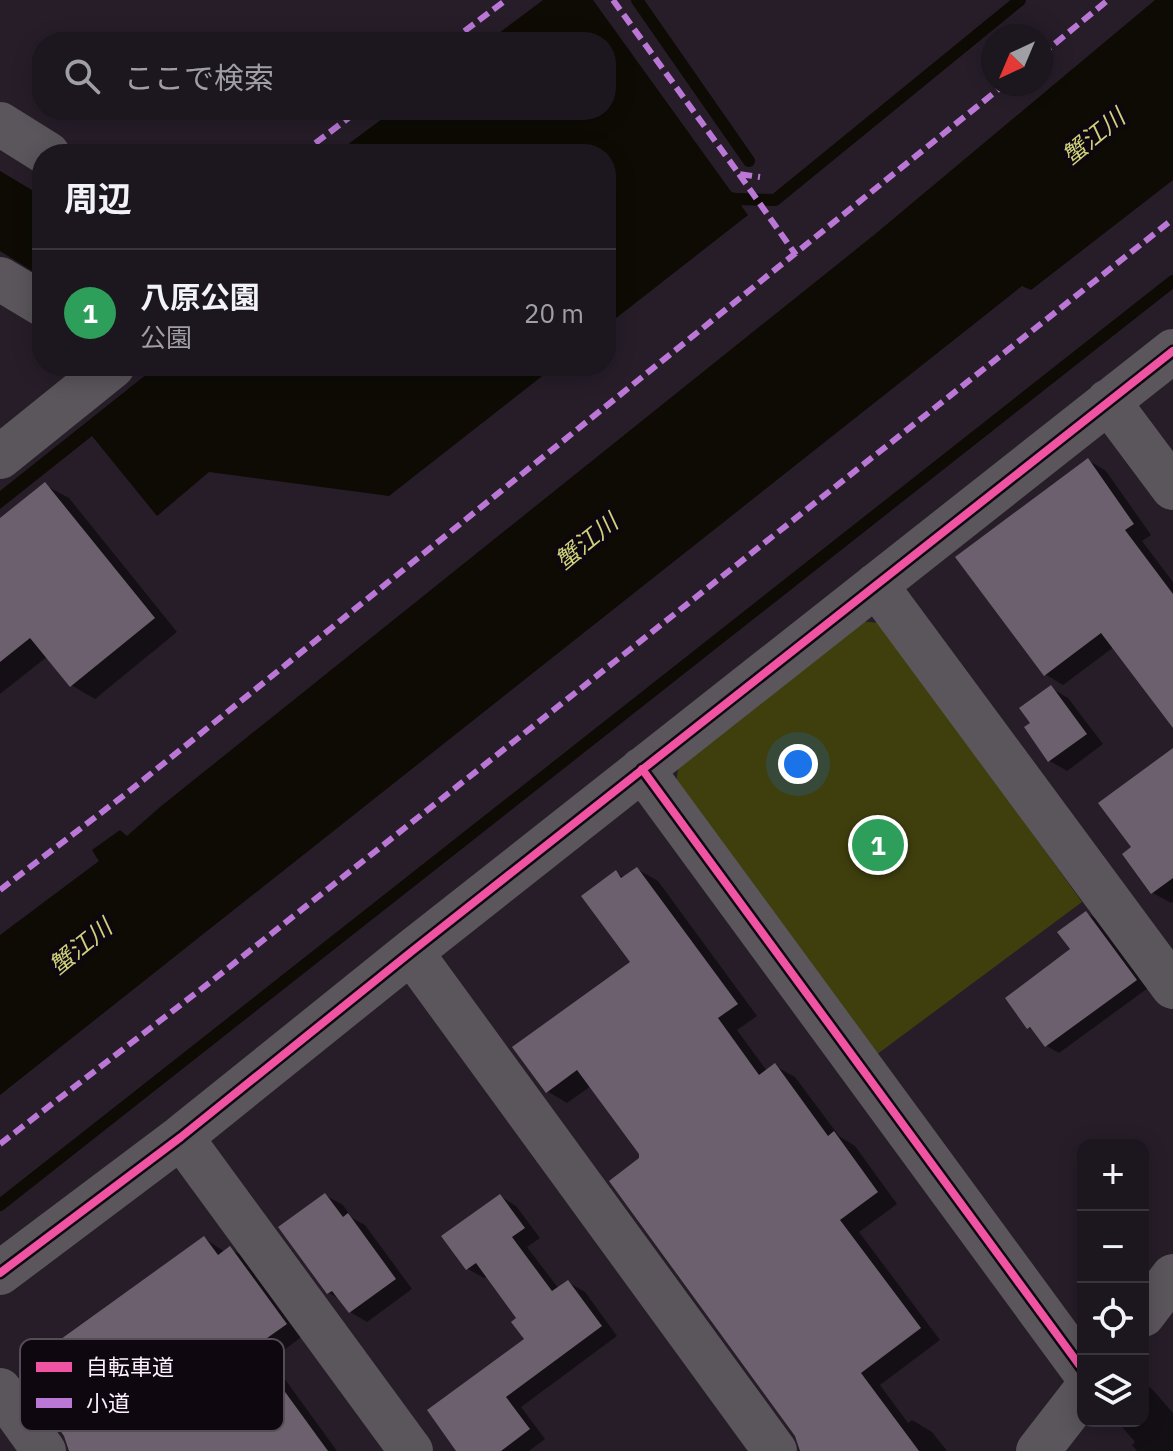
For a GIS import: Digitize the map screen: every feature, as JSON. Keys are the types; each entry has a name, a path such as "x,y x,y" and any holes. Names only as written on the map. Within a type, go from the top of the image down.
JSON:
{"street":[{"path":"0,124 32,144"},
{"path":"0,279 32,298"},
{"path":"0,1273 181,1137 1173,351"},
{"path":"0,457 101,376"},
{"path":"1108,401 1173,488"},
{"path":"876,585 1173,987"},
{"path":"642,769 1077,1362"},
{"path":"411,952 775,1451"},
{"path":"181,1137 411,1451"},
{"path":"1149,1307 1173,1276"},
{"path":"0,1390 20,1418"},
{"path":"1038,1451 1077,1401"},
{"path":"30,1431 44,1451"}],"shaded area":[{"path":"859,621 880,623 1082,902 872,1058 675,788 679,764"}],"water":[{"path":"543,0 593,0 748,215 616,318 616,144 348,144 381,120 616,120 616,32 500,32"},
{"name":"蟹江川","path":"1155,0 1173,0 1173,180 1031,290 1022,286 0,1095 0,935 99,861 92,850 120,830 127,836 874,235 1040,96 1053,96 1053,85"},
{"path":"0,171 32,190 32,271 0,251"},
{"path":"144,376 542,376 389,496 209,472 157,516 92,436 0,509 0,491"}],"building":[{"path":"1088,458 1134,524 1125,530 1173,594 1173,728 1101,633 1044,676 955,557"},
{"path":"45,482 155,618 70,687 30,638 0,662 0,518"},
{"path":"1051,685 1087,734 1048,762 1024,727 1030,723 1019,708"},
{"path":"1173,748 1173,878 1151,894 1122,854 1131,847 1098,803"},
{"path":"637,867 738,1004 718,1018 759,1075 775,1063 828,1136 834,1131 878,1192 840,1220 921,1328 861,1373 919,1451 800,1451 795,1436 609,1181 639,1158 639,1154 577,1070 546,1093 512,1047 630,962 581,896 616,870 621,878"},
{"path":"1086,911 1137,980 1045,1047 1030,1027 1027,1029 1005,998 1070,949 1057,932"},
{"path":"325,1193 343,1217 348,1213 396,1279 349,1313 332,1291 327,1294 278,1227"},
{"path":"500,1194 525,1228 512,1237 552,1291 568,1280 602,1326 506,1397 530,1429 501,1451 456,1451 427,1410 524,1339 511,1322 516,1318 476,1263 466,1270 441,1236"},
{"path":"204,1236 218,1255 230,1246 287,1324 266,1339 61,1339"},
{"path":"284,1391 328,1451 69,1451 60,1431 284,1431"}],"waterway":[{"path":"637,0 749,161"},
{"path":"722,196 775,200 1020,0"},
{"path":"0,1205 1173,281"}],"marked path":[{"path":"463,32 506,0"},
{"path":"613,0 739,174 760,177"},
{"path":"1053,45 1108,0"},
{"path":"0,890 127,793 990,96"},
{"path":"314,144 346,120"},
{"path":"739,174 796,255"},
{"path":"0,1144 213,980 1173,219"}],"cycle path":[{"path":"0,1273 181,1137 1173,351"},
{"path":"642,769 1077,1362"}],"place":[{"name":"八原公園","path":"878,845"}]}
